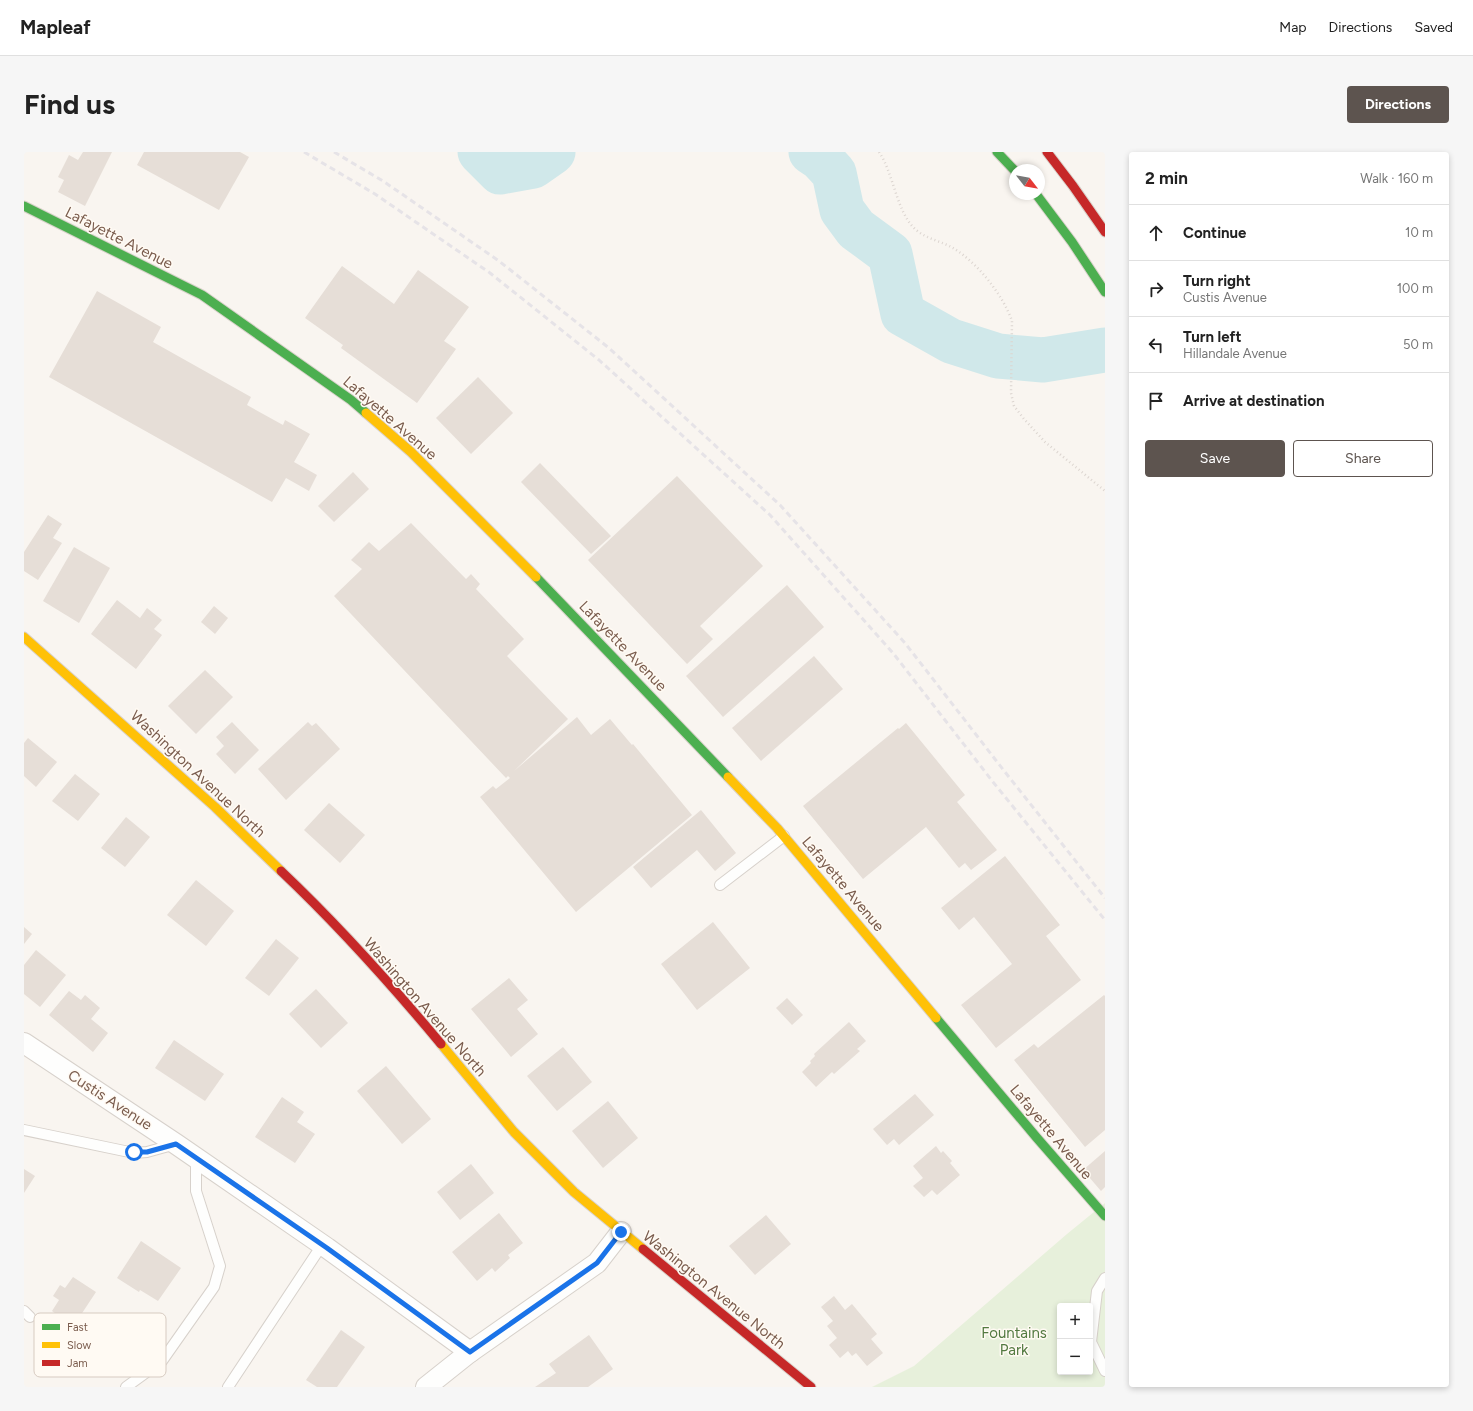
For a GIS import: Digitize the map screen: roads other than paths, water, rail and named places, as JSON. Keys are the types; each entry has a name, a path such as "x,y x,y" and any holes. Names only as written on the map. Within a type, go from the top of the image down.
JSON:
{"main road":[{"path":"997,152 1009,165"},
{"path":"1047,152 1077,191 1105,232"},
{"path":"1041,200 1081,252 1105,292"},
{"name":"Lafayette Avenue","path":"24,206 202,295 350,400 411,452 554,595 784,836 1037,1138 1105,1216"},
{"name":"Washington Avenue North","path":"24,637 215,806 305,894 409,1005 514,1132 574,1192 811,1387"}],"street":[{"name":"Custis Avenue","path":"24,1043 176,1144 322,1245 470,1352"},
{"path":"426,1387 470,1352 597,1263 621,1232"}],"lane":[{"path":"720,886 784,836"},
{"path":"24,1130 134,1152 147,1152 176,1144"},
{"path":"166,1355 214,1287 220,1266 196,1191 196,1158"},
{"path":"228,1387 322,1245"},
{"path":"1105,1278 1098,1291 1091,1342 1105,1371"},
{"path":"126,1387 140,1377"}],"waterway":[{"path":"480,152 500,172 533,166 553,152"},
{"path":"811,152 820,158 834,173 842,210 856,229 890,254 903,314 951,341 998,356 1043,360 1105,350"}],"railway":[{"path":"304,152 375,194 490,273 599,360 770,515 893,653 993,782 1105,920"},
{"path":"334,152 383,181 499,261 609,348 780,505 905,643 1105,898"}],"park label":[{"name":"Fountains Park","path":"1014,1342"}]}
